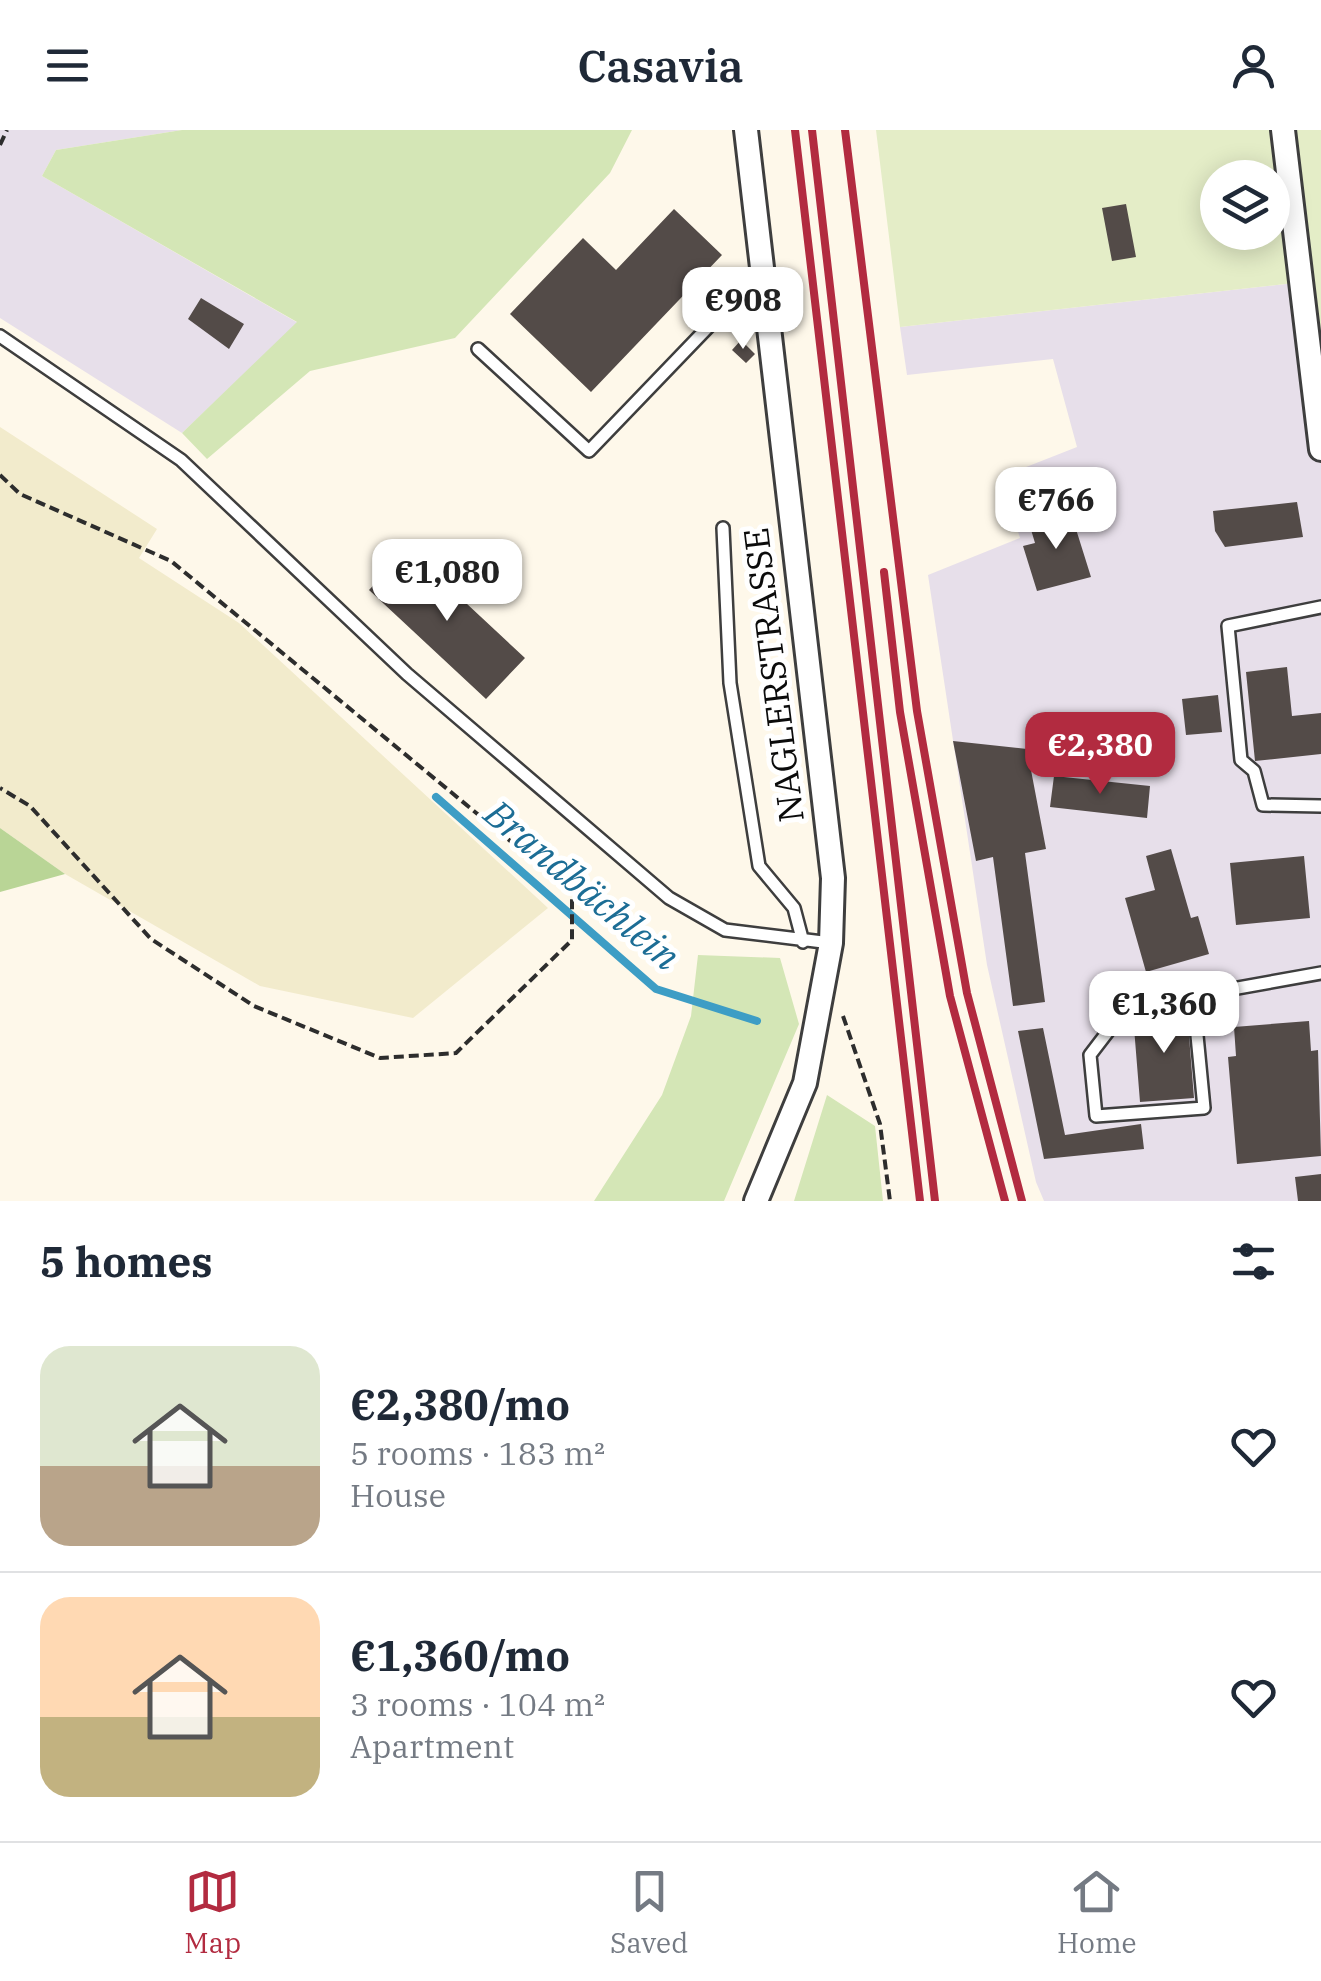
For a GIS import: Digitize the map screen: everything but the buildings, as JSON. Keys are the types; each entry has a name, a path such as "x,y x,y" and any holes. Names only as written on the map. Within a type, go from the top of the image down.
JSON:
{"street":[{"name":"NAGLERSTRASSE","path":"746,130 833,878 831,943 805,1083 756,1201"},
{"path":"1284,130 1321,449"}],"lane":[{"path":"478,348 589,451 761,272"},
{"path":"0,336 181,460 407,674 669,898 725,930 831,943"},
{"path":"723,528 730,683 760,866 794,908 803,942"},
{"path":"1321,607 1228,626 1241,760 1254,771 1263,805 1321,806"},
{"path":"1193,994 1204,1108 1096,1116 1090,1055 1126,1008 1193,994 1321,972"}],"path":[{"path":"0,145 7,130"},
{"path":"0,475 20,494 171,561 572,892 572,940 456,1053 380,1058 254,1006 151,939 30,806 0,788"},
{"path":"826,970 880,1124 890,1201"}],"shaded area":[{"path":"0,130 182,130 56,150 42,176 298,323 182,433 0,318"},
{"path":"1313,281 1321,340 1321,1201 1044,1201 1036,1182 987,965 928,575 1020,538 1001,477 1077,447 1053,359 907,375 900,327"},
{"path":"0,427 157,529 139,558 239,623 548,908 413,1018 260,986 65,874 0,828"}],"green space":[{"path":"182,130 632,130 610,173 455,338 310,371 207,459 182,433 297,322 42,176 56,150"},
{"path":"876,130 1321,130 1321,340 1312,281 900,327"},
{"path":"0,828 65,874 0,892"},
{"path":"698,955 780,958 799,1024 724,1201 594,1201 662,1095 691,1016"},
{"path":"827,1095 875,1126 883,1201 794,1201"}],"waterway":[{"name":"Brandbächlein","path":"436,797 656,989 757,1021"}],"railway":[{"path":"795,130 920,1201"},
{"path":"812,130 935,1201"},
{"path":"845,130 917,711 967,993 1022,1201"},
{"path":"884,572 900,712 950,996 1005,1201"}]}
